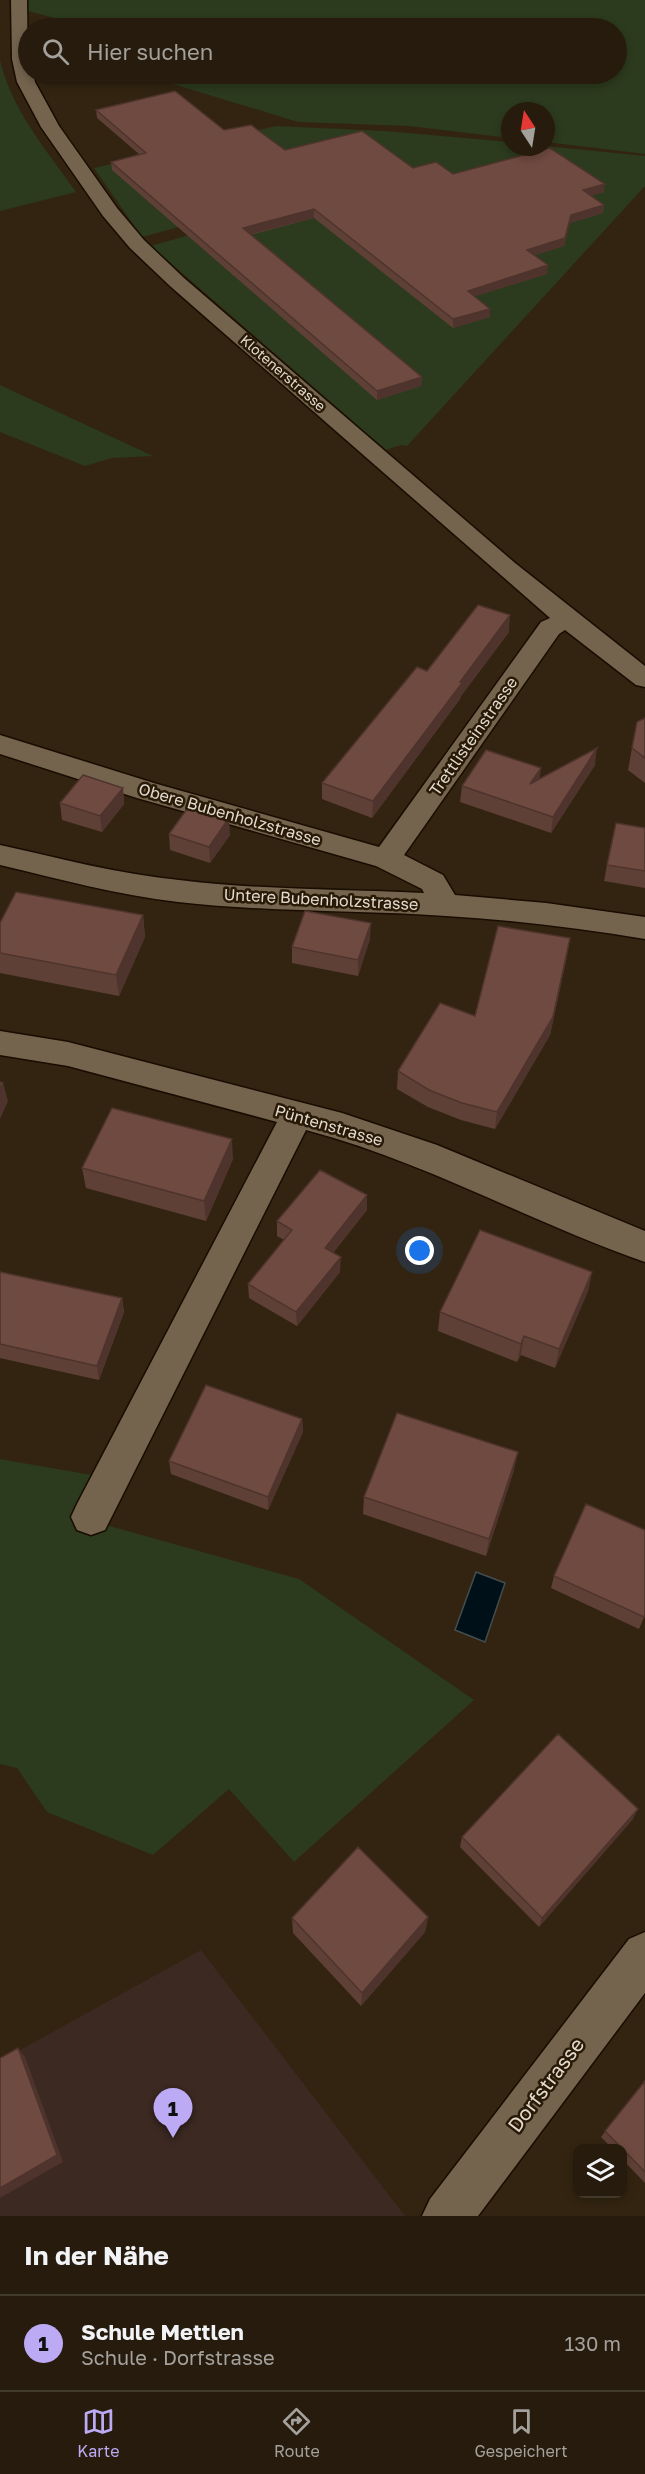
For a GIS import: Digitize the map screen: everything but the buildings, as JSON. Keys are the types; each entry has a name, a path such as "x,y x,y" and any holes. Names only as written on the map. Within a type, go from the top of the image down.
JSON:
{"street":[{"name":"Klotenerstrasse","path":"19,0 20,18"},
{"name":"Klotenerstrasse","path":"27,84 51,127 110,212 137,244 177,282 567,619 645,679"},
{"name":"Trettlisteinstrasse","path":"386,859 550,628 567,619"},
{"name":"Obere Bubenholzstrasse","path":"0,744 147,791 386,859 433,882 446,905"},
{"name":"Untere Bubenholzstrasse","path":"0,855 105,879 178,891 352,902 446,905 559,914 645,928"},
{"name":"Püntenstrasse","path":"0,1043 68,1054 342,1126 425,1155 645,1247"},
{"path":"91,1517 297,1115"},
{"name":"Dorfstrasse","path":"447,2216 645,1955"}],"shaded area":[{"path":"476,1572 505,1583 485,1642 455,1630"},
{"path":"201,1950 405,2216 0,2216 0,2061"}],"green space":[{"path":"27,0 645,0 645,154 555,143 555,102 501,102 501,137 409,126 298,122 173,84 627,84 627,18 54,18 28,11"},
{"path":"0,60 12,96 21,112 76,192 0,211"},
{"path":"276,126 385,131 501,141 501,156 555,156 555,147 645,156 645,186 407,446 401,445 386,450 151,246 203,231 194,223 142,237 94,168"},
{"path":"0,385 153,456 112,458 85,466 0,432"},
{"path":"0,1459 103,1477 81,1518 299,1579 474,1700 294,1862 229,1789 153,1855 47,1812 17,1768 0,1764"}],"place":[{"name":"Schule Mettlen","path":"173,2138"}]}
